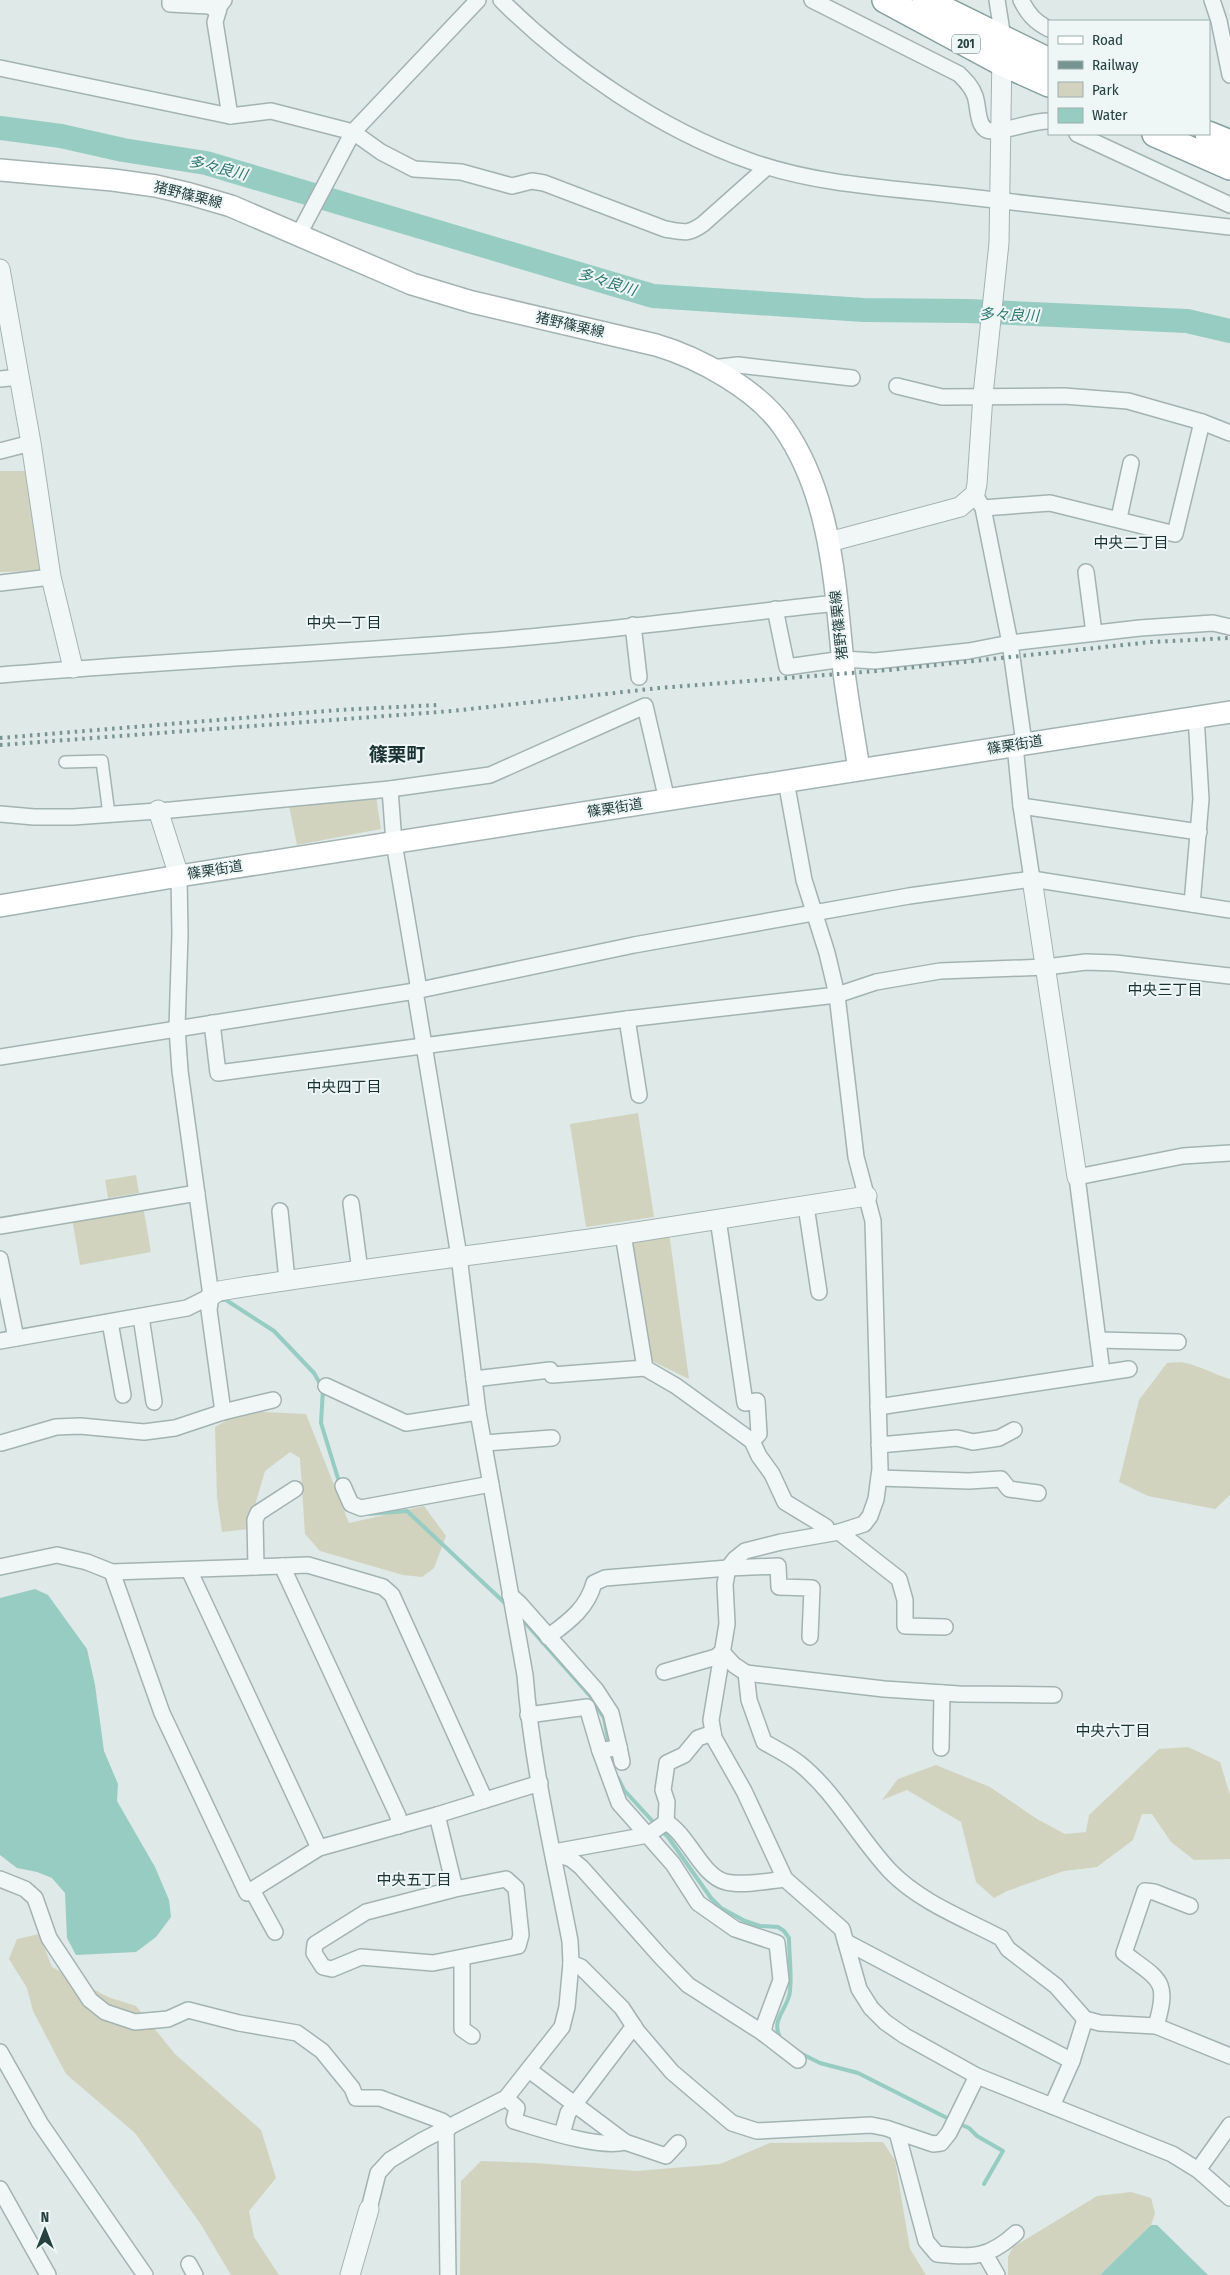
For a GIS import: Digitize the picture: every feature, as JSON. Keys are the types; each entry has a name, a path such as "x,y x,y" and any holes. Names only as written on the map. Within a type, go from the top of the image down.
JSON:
{"highway":[{"name":"201","path":"885,0 1002,63 1048,84"},
{"name":"201","path":"925,0 1048,60"},
{"path":"1157,135 1230,166"},
{"path":"1210,135 1230,143"}],"main road":[{"name":"猪野篠栗線","path":"0,170 156,186 231,206 302,230 412,284 472,302 675,351 711,368 749,394 783,427 806,467 820,505 828,542 859,769"},
{"name":"篠栗街道","path":"0,906 179,876 1230,712"}],"street":[{"path":"170,0 170,4 221,6 215,22 230,116"},
{"path":"302,230 335,163 353,132 478,0"},
{"path":"501,0 530,29 570,60 648,113 716,147 767,167 788,173 869,186 1230,227"},
{"path":"812,0 959,74 969,84 975,96 980,122 985,129 990,131 1002,130 1035,122 1048,121"},
{"path":"997,0 1003,38 1000,243 983,395 978,484 979,501 1010,643 1020,744 1021,806 1077,1177 1102,1372"},
{"path":"1021,0 1027,11 1037,22 1048,28"},
{"path":"1212,0 1219,22 1230,75"},
{"path":"0,68 230,116 271,111 353,132 381,152 414,169 461,172 512,186 532,181 544,183 665,229 682,232 692,232 703,224 767,167"},
{"path":"1079,135 1230,205"},
{"path":"1,276 31,442 52,577 73,668"},
{"path":"711,368 738,365 852,378"},
{"path":"0,379 19,377"},
{"path":"897,386 942,396 1064,396 1128,401 1202,422 1230,433"},
{"path":"828,542 979,501 1050,502 1119,518 1175,534 1202,422"},
{"path":"0,451 31,442"},
{"path":"1119,518 1131,463"},
{"path":"1086,572 1094,633"},
{"path":"0,583 52,577"},
{"path":"0,675 73,668 288,656 519,638 837,603"},
{"path":"775,609 787,667 843,659 875,661 969,651 1010,643 1094,633 1213,623 1230,627"},
{"path":"633,625 639,677"},
{"path":"0,814 34,818 109,814 390,789 490,776 645,706 667,800"},
{"path":"1192,904 1201,799 1196,716"},
{"path":"65,762 102,761 109,814"},
{"path":"786,781 804,880 827,953 837,995 856,1157 873,1221 879,1478 876,1499 870,1516 864,1524 832,1529 745,1551 728,1568 725,1584 727,1624 711,1720 714,1738 765,1834 776,1864 785,1880 842,1929 859,1989 871,2008 885,2022 905,2036 977,2076 1172,2154 1198,2170 1230,2198"},
{"path":"350,2275 378,2173 390,2160 506,2098 562,2027 567,2007 570,1963 570,1940 540,1783 528,1714 524,1675 485,1443 478,1412 459,1256 415,991 418,984 394,843 390,789"},
{"path":"1021,806 1199,832"},
{"path":"158,810 179,876 180,934 177,1028 180,1071 211,1296 209,1310 223,1412"},
{"path":"0,1058 415,991 634,945 909,896 1032,879 1230,910"},
{"path":"212,1023 218,1073 627,1019 837,995 876,982 940,972 1046,967 1086,962 1114,963 1230,976"},
{"path":"627,1019 639,1095"},
{"path":"1077,1177 1183,1156 1230,1153"},
{"path":"0,1226 197,1193"},
{"path":"0,1341 187,1308 219,1291 623,1234 867,1196"},
{"path":"351,1203 360,1271"},
{"path":"806,1206 819,1292"},
{"path":"280,1212 288,1280"},
{"path":"718,1219 745,1403 756,1401 759,1434 752,1440"},
{"path":"623,1234 645,1368"},
{"path":"0,1258 16,1338"},
{"path":"141,1317 154,1402"},
{"path":"110,1322 123,1395"},
{"path":"1098,1340 1178,1342"},
{"path":"474,1379 550,1370 552,1375 645,1368 676,1386 752,1440 759,1456 772,1474 785,1502 832,1529 899,1579 905,1600 905,1626 945,1627"},
{"path":"878,1407 1129,1369"},
{"path":"326,1386 406,1423 478,1412"},
{"path":"1,1443 56,1426 80,1426 144,1432 175,1428 223,1412 273,1400"},
{"path":"879,1445 957,1438 973,1442 999,1438 1014,1430"},
{"path":"485,1443 552,1438"},
{"path":"879,1478 969,1481 1002,1479 1009,1489 1038,1493"},
{"path":"343,1486 351,1504 361,1508 491,1484"},
{"path":"256,1567 255,1520 258,1514 295,1489"},
{"path":"0,1567 57,1555 87,1562 112,1572 308,1564 383,1587 392,1594 485,1800"},
{"path":"282,1566 398,1816 399,1826"},
{"path":"548,1638 583,1607 591,1595 594,1583 605,1578 778,1566 779,1587 812,1588 810,1637"},
{"path":"189,1570 319,1848"},
{"path":"112,1572 162,1714 247,1893 319,1848 437,1815 540,1783"},
{"path":"510,1595 596,1690 611,1713 622,1762"},
{"path":"664,1672 716,1657 722,1652"},
{"path":"722,1652 734,1665 746,1673 884,1689 942,1693 1054,1695"},
{"path":"746,1673 749,1700 764,1742 800,1764 830,1794 865,1842 891,1872 917,1894 1001,1938 1008,1949 1056,1986 1085,2019 1100,2023 1156,2026 1230,2056"},
{"path":"941,1748 942,1693"},
{"path":"528,1714 587,1707 600,1751 620,1803 673,1864 698,1903 735,1929 777,1942 781,1980 763,2033"},
{"path":"553,1852 648,1835 666,1822 668,1802 663,1790 668,1763 684,1756 698,1738 713,1733"},
{"path":"600,1751 619,1746"},
{"path":"437,1815 455,1889"},
{"path":"666,1822 673,1826 709,1871 719,1879 728,1883 785,1880"},
{"path":"553,1852 571,1859 581,1866 660,1957 688,1985 763,2033 798,2060"},
{"path":"0,1879 25,1889 35,1898 48,1938 90,2000 105,2012 135,2022 168,2018 188,2010 238,2023 297,2033 322,2051 352,2088 356,2098 380,2098 442,2122 448,2128 448,2275"},
{"path":"506,1880 516,1888 521,1935 518,1946 433,1963 361,1957 332,1969 323,1968 314,1953 315,1944 366,1912 455,1889 506,1880"},
{"path":"252,1890 275,1932"},
{"path":"1156,2026 1163,1995 1162,1989 1155,1977 1124,1953 1145,1891 1154,1892 1190,1906"},
{"path":"846,1942 1072,2061"},
{"path":"462,1958 462,2029 472,2036"},
{"path":"570,1963 581,1967 622,2008 634,2026 672,2072 718,2112 745,2128 757,2131 871,2125 933,2144 941,2143 949,2133 977,2076"},
{"path":"1052,2106 1072,2061 1085,2019"},
{"path":"562,2134 568,2113 574,2104 634,2026"},
{"path":"0,2052 40,2122 145,2275"},
{"path":"529,2070 625,2142 666,2156 678,2143"},
{"path":"506,2098 517,2108 514,2121 614,2145 625,2142"},
{"path":"1198,2170 1230,2125"},
{"path":"897,2132 926,2242 937,2254 955,2256 985,2254 1000,2248 1016,2233"},
{"path":"0,2189 48,2275"},
{"path":"985,2254 997,2275"}],"green space":[{"path":"0,471 30,471 47,571 0,572"},
{"path":"376,796 381,829 297,845 289,806"},
{"path":"638,1113 654,1217 586,1227 570,1124"},
{"path":"136,1175 139,1193 108,1198 105,1180"},
{"path":"143,1206 151,1252 80,1265 72,1218"},
{"path":"669,1232 689,1379 652,1361 631,1238"},
{"path":"1181,1362 1230,1379 1230,1495 1215,1509 1148,1496 1119,1482 1139,1400 1167,1363"},
{"path":"243,1411 306,1414 349,1523 424,1506 446,1536 434,1568 422,1577 403,1575 320,1551 305,1534 300,1458 290,1452 265,1471 248,1529 222,1532 217,1498 215,1427"},
{"path":"1188,1747 1220,1762 1230,1795 1230,1859 1194,1860 1171,1842 1152,1814 1142,1814 1133,1840 1097,1867 1064,1871 1007,1891 994,1898 976,1882 961,1822 907,1790 882,1800 898,1779 936,1765 990,1787 1037,1819 1065,1834 1086,1832 1089,1815 1159,1749"},
{"path":"39,1934 52,1967 108,1997 136,2006 175,2054 261,2130 276,2178 249,2211 254,2237 279,2275 231,2275 200,2223 135,2133 66,2074 33,2011 27,1988 9,1959 17,1939"},
{"path":"883,2142 895,2160 910,2249 926,2275 460,2275 461,2181 481,2161 637,2171 720,2164 770,2143"},
{"path":"1131,2192 1151,2198 1155,2213 1151,2225 1100,2275 1008,2275 1008,2257 1013,2247 1097,2196"}],"water":[{"path":"35,1589 48,1595 87,1649 95,1685 104,1751 118,1784 117,1801 155,1867 169,1900 171,1917 156,1937 136,1952 76,1955 67,1938 65,1893 52,1878 37,1872 17,1868 0,1855 0,1598"},
{"path":"1151,2225 1157,2225 1208,2275 1100,2275"}],"waterway":[{"name":"多々良川","path":"0,128 61,136 123,150 206,163 653,296 864,310 968,311 1187,321 1230,331"},
{"path":"221,1300 226,1300 274,1331 314,1373 323,1389 321,1423 340,1485"},
{"path":"368,1514 407,1511 508,1606"},
{"path":"521,1618 591,1697 604,1718 609,1745"},
{"path":"618,1778 624,1790 656,1825"},
{"path":"661,1830 711,1898 721,1908 745,1921 760,1926 778,1927 789,1938 791,1985 789,1997 778,2020 777,2026 781,2039"},
{"path":"798,2052 820,2063 858,2073 951,2120"},
{"path":"957,2123 969,2128 977,2136 1003,2151 984,2184"}],"railway":[{"path":"0,745 452,711 659,688 889,670 1151,642 1230,638"},
{"path":"0,738 339,710 437,705"}],"district":[{"name":"中央二丁目","path":"1131,543"},
{"name":"中央一丁目","path":"344,623"},
{"name":"篠栗町","path":"397,754"},
{"name":"中央三丁目","path":"1165,990"},
{"name":"中央四丁目","path":"344,1087"},
{"name":"中央六丁目","path":"1113,1731"},
{"name":"中央五丁目","path":"414,1880"}]}
